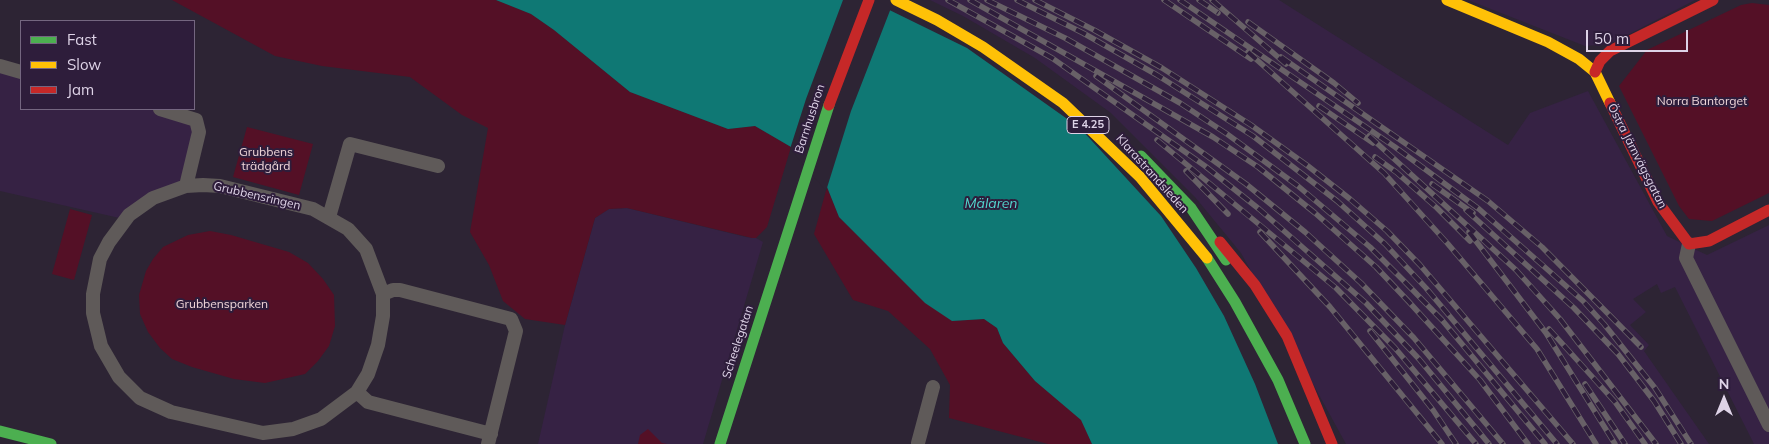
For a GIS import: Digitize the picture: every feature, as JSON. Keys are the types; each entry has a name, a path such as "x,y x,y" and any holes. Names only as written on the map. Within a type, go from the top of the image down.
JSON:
{"main road":[{"name":"Barnhusbron","path":"784,249 823,122 844,62 869,0"},
{"name":"Klarastrandsleden","path":"896,0 937,20 975,43 1063,102 1110,146 1163,204 1202,252 1234,302 1278,380 1305,444"},
{"path":"916,0 988,38 1029,65"},
{"path":"1447,0 1554,46 1579,59 1595,72 1600,61 1610,51 1713,0"},
{"path":"1554,46 1610,51"},
{"name":"Östra Järnvägsgatan","path":"1595,72 1658,202 1688,244"},
{"path":"1050,80 1072,94"},
{"name":"Klarastrandsleden","path":"1131,146 1158,171 1203,223 1260,316"},
{"path":"1688,244 1709,241 1769,210"},
{"path":"1203,223 1238,262 1287,336 1327,428 1332,444"},
{"name":"Scheelegatan","path":"720,444 784,249"},
{"path":"1234,302 1244,339 1252,357"},
{"path":"1300,398 1321,444"},
{"path":"1327,428 1338,444"},
{"path":"1,434 51,444"}],"street":[{"path":"0,66 20,72"},
{"path":"163,110 196,120 199,132 186,186"},
{"path":"329,217 350,144 438,166"},
{"name":"Grubbensringen","path":"186,186 220,186 313,209 348,229 366,249 383,294 383,316 378,345 368,374 357,392 320,419 293,429 263,433 170,412 140,398 119,377 101,346 92,312 94,285 100,259 109,242 129,215 154,198 186,186"},
{"name":"Östra Järnvägsgatan","path":"1688,244 1686,258 1769,426"},
{"path":"357,392 368,402 489,439 516,331 511,319 400,290 393,290 383,294"},
{"path":"918,443 933,387"}],"shaded area":[{"path":"930,0 1279,0 1508,145 1530,113 1588,91 1667,236 1707,255 1769,225 1769,444 1754,444 1675,287 1661,293 1657,284 1633,299 1646,312 1630,325 1649,345 1644,351 1709,444 1346,444 1241,253 1195,197 1111,113 1035,58 963,16"},
{"path":"1468,0 1695,0 1610,44 1585,46"},
{"path":"0,66 20,71 20,110 161,110 195,121 185,186 124,219 0,191"},
{"path":"627,208 756,238 763,242 703,444 538,444 565,325 595,218 609,209"}],"green space":[{"path":"172,0 496,0 531,14 554,30 630,92 728,129 755,126 791,147 767,227 756,238 752,238 627,208 609,209 595,218 565,325 525,319 503,301 489,265 470,232 488,128 462,115 410,77 322,66 275,56"},
{"name":"Norra Bantorget","path":"1752,3 1769,5 1769,193 1712,221 1689,219 1679,206 1619,86 1647,50 1741,5"},
{"name":"Grubbens trädgård","path":"247,127 313,144 299,195 233,177"},
{"path":"827,187 839,217 892,269 952,321 984,319 997,328 1003,343 1035,381 1082,420 1092,444 1048,444 949,418 950,385 930,349 888,311 853,300 814,234"},
{"path":"70,209 92,215 74,280 52,274"},
{"name":"Grubbensparken","path":"210,231 231,235 289,252 308,263 323,279 334,295 335,326 329,346 305,374 265,383 234,379 172,359 160,348 148,332 140,314 139,295 146,271 153,259 163,247 188,235"},
{"path":"648,429 662,443 667,444 638,444 640,435"}],"water":[{"name":"Mälaren","path":"496,0 869,0 967,48 1080,128 1161,216 1196,268 1224,316 1255,384 1278,444 1092,444 1081,420 1035,381 1003,343 997,328 984,319 952,321 925,303 839,217 827,187 791,147 755,126 728,129 630,92 554,30 531,14"}],"pier":[{"path":"843,0 875,0 891,8 851,111 826,191 790,149 806,99"}],"railway":[{"path":"948,0 1052,58 1205,166 1259,209 1366,303 1419,359 1489,444"},
{"path":"970,0 1213,137 1258,167 1315,213 1376,267 1480,380 1528,444"},
{"path":"987,0 1065,38 1180,103 1227,134 1298,186 1370,247 1442,320 1545,444"},
{"path":"1017,0 1083,33 1157,75 1253,136 1337,201 1385,244 1426,288 1557,444"},
{"path":"1035,0 1162,68 1251,125 1350,199 1387,231 1420,265 1573,444"},
{"path":"1164,0 1251,59"},
{"path":"1180,0 1395,147 1479,209 1583,301 1604,324 1655,388 1691,444"},
{"path":"1199,0 1218,13"},
{"path":"1212,0 1286,64"},
{"path":"1248,22 1334,83 1358,103"},
{"path":"1248,52 1384,173 1448,244 1537,349 1596,444"},
{"path":"1281,57 1488,201 1542,247 1641,347"},
{"path":"1096,76 1246,184 1305,232 1361,283 1414,338 1503,444"},
{"path":"1319,106 1373,143"},
{"path":"1369,136 1516,270 1560,319 1656,444"},
{"path":"1157,140 1336,288 1395,348 1476,444"},
{"path":"1375,157 1396,172 1437,208 1470,241"},
{"path":"1186,171 1228,214"},
{"path":"1432,184 1473,213"},
{"path":"1466,210 1574,308 1618,354 1654,401 1681,444"},
{"path":"1260,232 1330,307 1442,444"},
{"path":"1469,232 1546,333 1615,444"},
{"path":"1549,329 1615,402 1645,444"},
{"path":"1370,331 1433,410 1456,444"},
{"path":"1585,384 1625,444"}],"traffic: fast":[{"path":"720,444 829,105"},
{"path":"1141,156 1191,208 1226,260"},
{"path":"1207,258 1235,302 1278,380 1305,444"},
{"path":"0,431 51,444"}],"traffic: slow":[{"path":"896,0 937,20 983,47 1063,103 1140,177 1207,258"},
{"path":"1447,0 1548,42 1579,59 1595,72 1610,103"}],"traffic: jam":[{"path":"829,105 869,0"},
{"path":"1595,72 1600,61 1610,51 1713,0"},
{"path":"1610,103 1658,202 1689,244 1709,241 1769,210"},
{"path":"1220,242 1255,285 1287,336 1332,444"}]}
